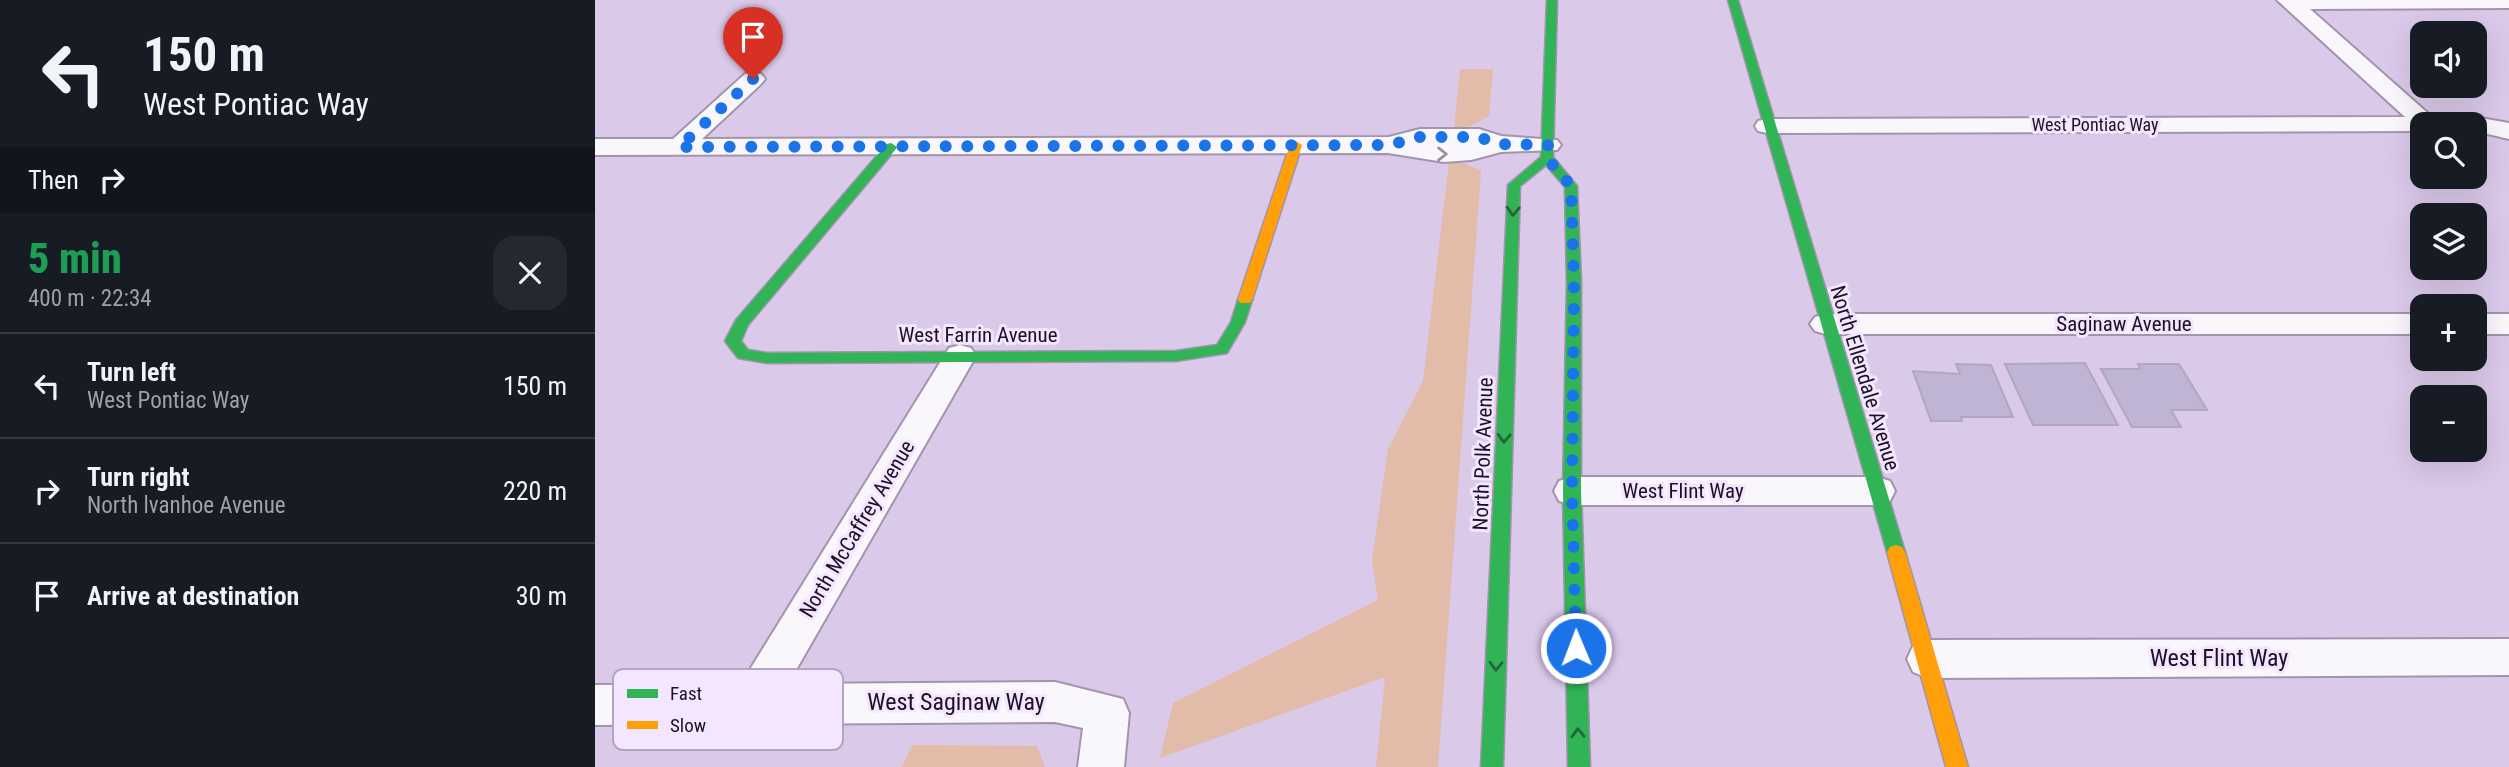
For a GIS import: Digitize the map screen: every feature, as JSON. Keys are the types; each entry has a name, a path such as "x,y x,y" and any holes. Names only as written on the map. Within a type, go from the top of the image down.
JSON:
{"street":[{"path":"1552,0 1547,152 1571,186 1574,282 1572,491 1580,767"},
{"name":"North Ellendale Avenue","path":"1733,0 1767,125 1928,659 1957,767"},
{"path":"2288,1 2509,2"},
{"path":"2288,1 2414,112"},
{"path":"679,147 753,79"},
{"name":"West Pontiac Way","path":"1767,125 2410,124"},
{"path":"2487,126 2508,130"},
{"path":"595,147 1389,145 1420,137 1479,137 1498,144 1547,152"},
{"name":"West Farrin Avenue","path":"891,147 741,323 733,341 743,354 767,358 1175,356 1222,349 1238,321 1296,145"},
{"name":"North Polk Avenue","path":"1492,767 1514,184 1547,152"},
{"name":"Saginaw Avenue","path":"1826,324 2410,324"},
{"path":"2487,324 2509,324"},
{"name":"North McCaffrey Avenue","path":"774,669 960,356"},
{"name":"West Flint Way","path":"1572,491 1877,491"},
{"name":"West Flint Way","path":"1928,659 2509,657"},
{"name":"West Saginaw Way","path":"843,702 1055,702 1107,713 1101,767"},
{"name":"West Saginaw Way","path":"595,705 613,705"}],"shaded area":[{"path":"1460,69 1493,69 1489,116 1467,128 1454,129"},
{"path":"1449,162 1461,162 1481,171 1438,767 1376,767 1385,677 1160,758 1173,703 1378,600 1372,560 1388,449 1423,381"},
{"path":"912,745 1037,746 1045,767 902,767"}],"building":[{"path":"2085,363 2118,425 2033,425 2005,364"},
{"path":"1956,364 1991,365 2013,417 1961,417 1962,421 1931,421 1913,371 1960,374"},
{"path":"2138,364 2179,364 2207,410 2171,410 2181,427 2132,427 2101,369 2140,369"}],"traffic: fast":[{"path":"1552,0 1547,158 1571,186 1574,282 1572,491 1579,767"},
{"path":"1733,0 1896,552"},
{"path":"891,147 741,323 733,341 743,354 767,358 1176,356 1222,349 1238,322 1245,300"},
{"path":"1492,767 1514,185 1547,158"}],"traffic: slow":[{"path":"1245,300 1296,145"},
{"path":"1896,552 1957,767"}],"route":[{"path":"753,79 679,147 1389,145 1420,137 1479,137 1498,144 1548,145 1547,158 1571,186 1574,282 1572,491 1576,648"}]}
